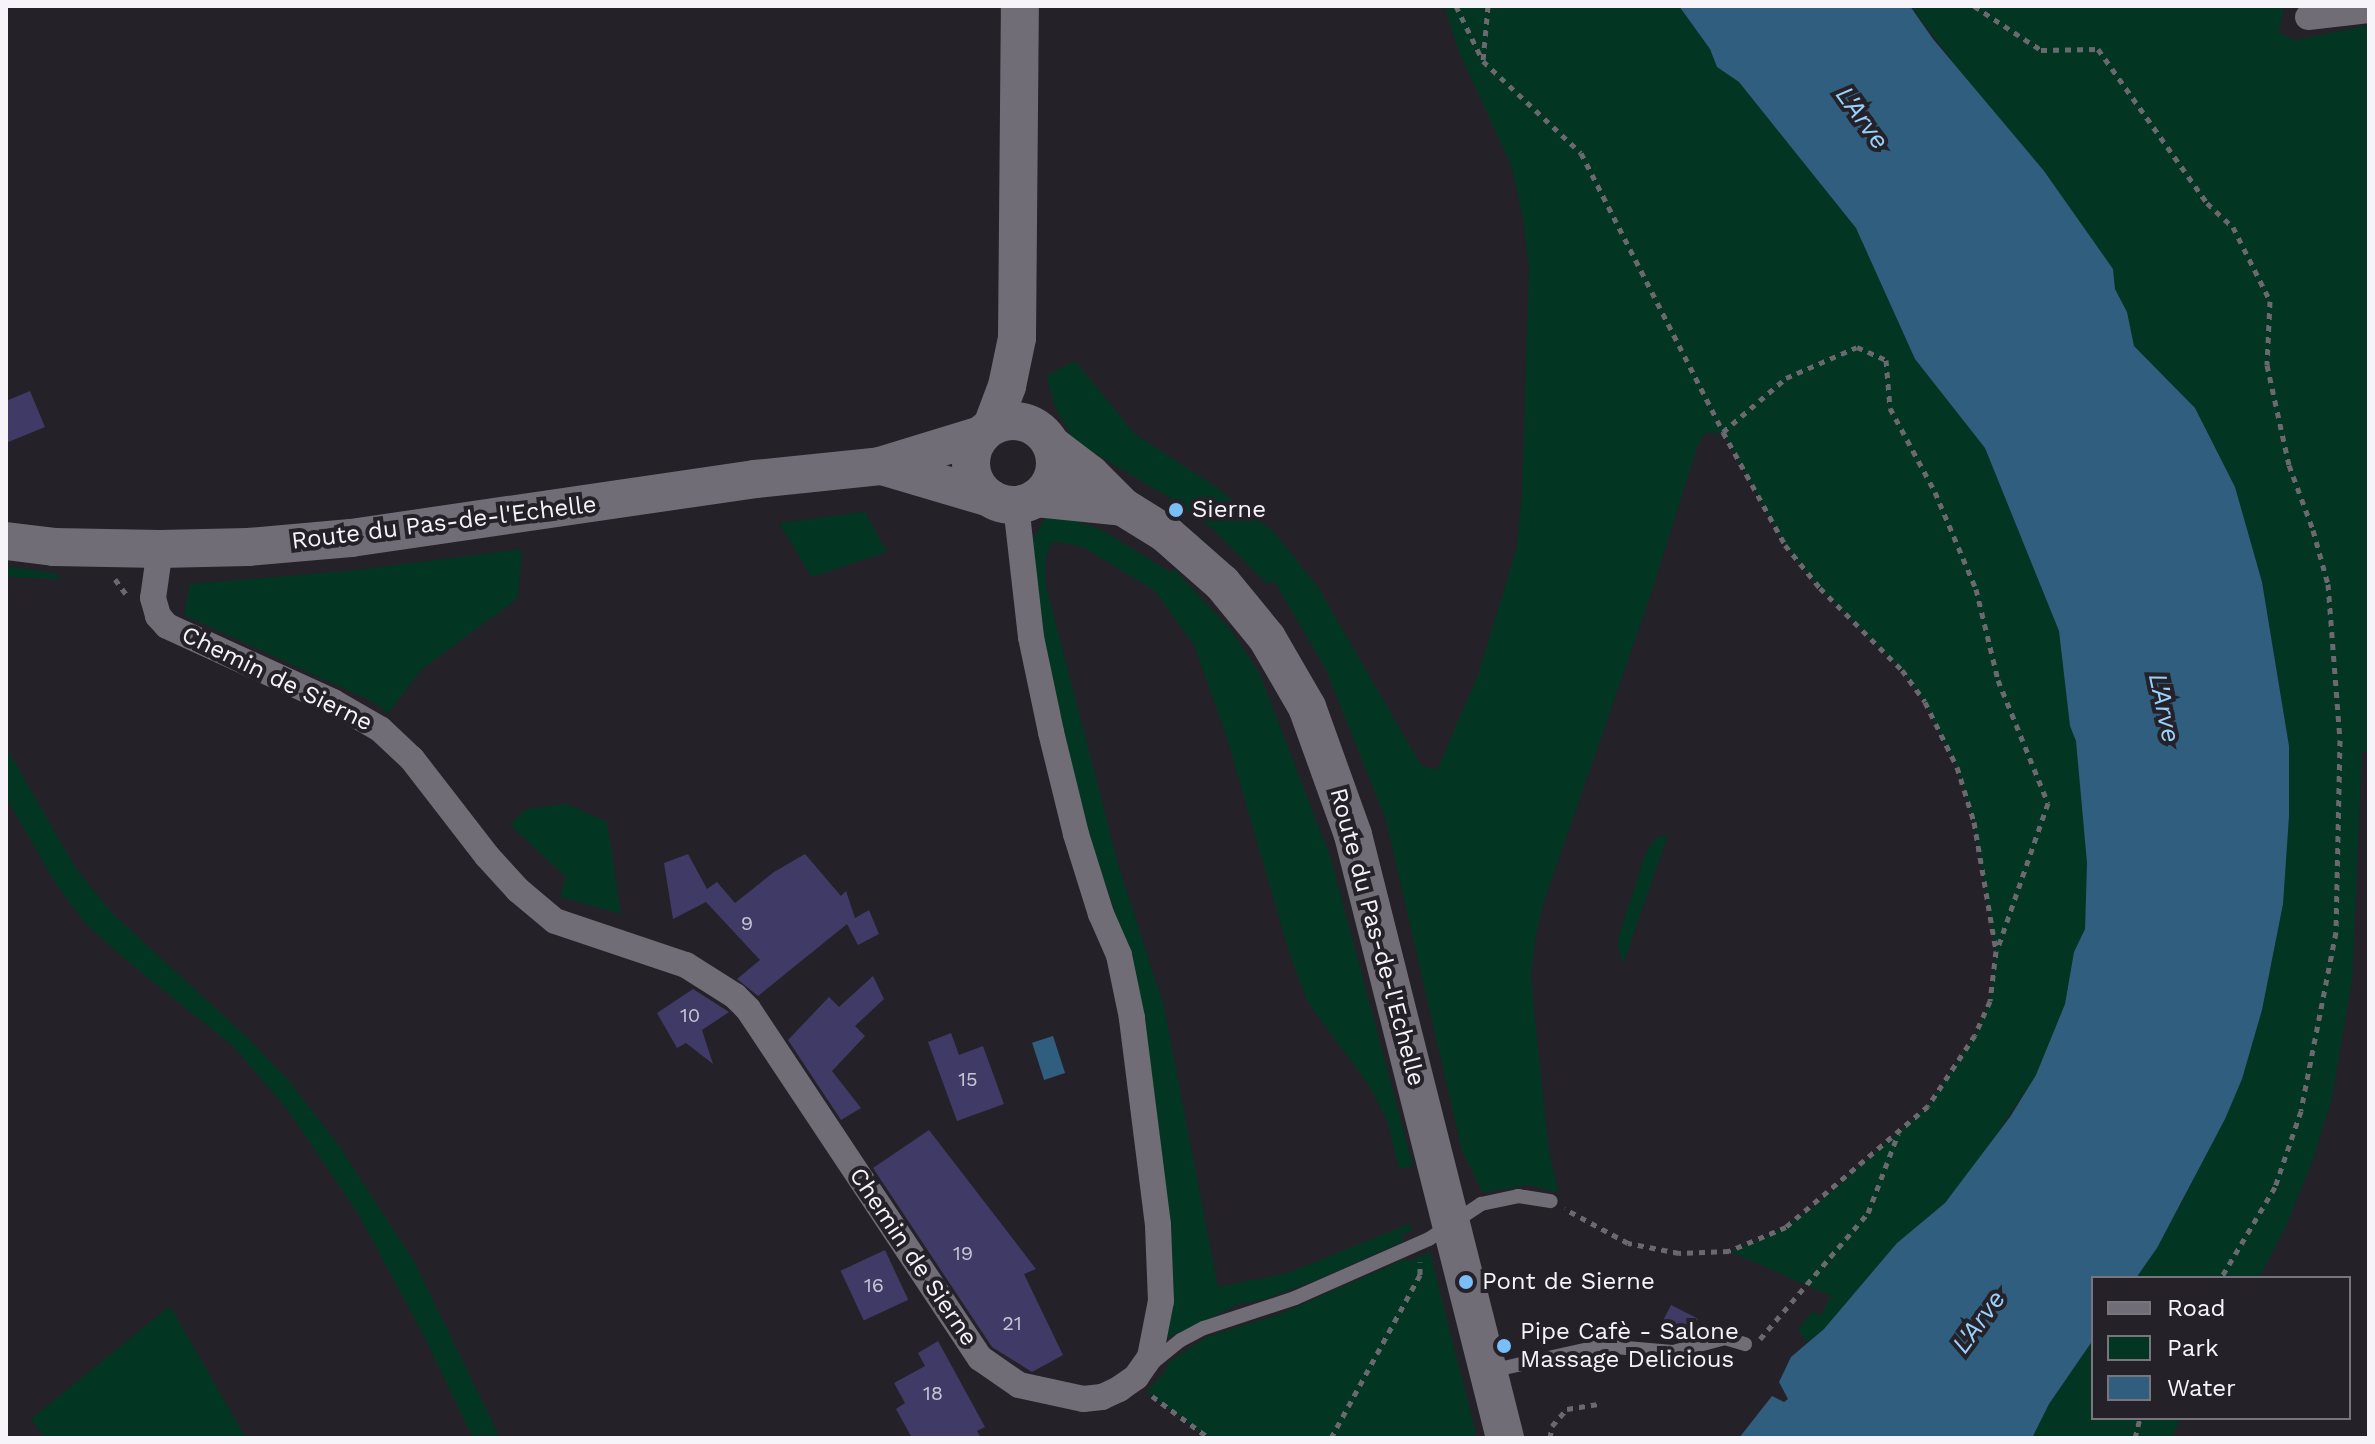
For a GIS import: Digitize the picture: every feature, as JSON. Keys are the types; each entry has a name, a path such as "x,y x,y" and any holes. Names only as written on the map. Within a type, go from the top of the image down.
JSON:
{"main road":[{"path":"1017,338 1050,441 1054,475 1014,500 975,480 972,469 975,445 987,431 1007,386 1017,338 1020,6"},
{"path":"987,431 1022,421 1050,441"},
{"name":"Route du Pas-de-l'Echelle","path":"6,541 54,547 160,549 248,547 351,538 755,479 880,466 987,431"},
{"name":"Route du Pas-de-l'Echelle","path":"1050,441 1123,507 1165,533 1222,583 1267,638 1307,707 1353,835 1435,1234 1489,1371 1505,1438"},
{"name":"Route du Pas-de-l'Echelle","path":"880,466 1014,500 1123,507"}],"street":[{"path":"2308,17 2369,10"},
{"path":"1014,500 1031,637 1045,705 1076,834 1119,955 1151,1145 1161,1301 1154,1344 1141,1385"},
{"name":"Chemin de Sierne","path":"160,549 153,598 158,616 167,626 333,702 380,729 447,800 487,856 546,915 572,928 686,965 735,996 748,1009 980,1358 1019,1385 1062,1397 1102,1397 1141,1385"}],"lane":[{"path":"1141,1385 1181,1340 1204,1328 1295,1298 1435,1234 1481,1204 1534,1197 1551,1201"},
{"path":"1489,1371 1603,1346 1673,1352 1725,1338 1745,1344"}],"path":[{"path":"1456,6 1483,61 1581,153 1723,432 1785,545 1820,588 1902,670 1925,702 1957,767 1969,806 1996,951"},
{"path":"1483,61 1488,6"},
{"path":"1974,6 2041,50 2098,49 2207,203 2233,227 2270,301 2267,365 2289,465 2313,530 2328,584 2340,740 2336,932 2301,1111 2275,1187 2222,1276"},
{"path":"1574,1214 1628,1243 1654,1250 1702,1254 1729,1251 1786,1227 1899,1132 1928,1106 1975,1035 1990,1001 1996,951 2048,803 1998,680 1976,589 1935,492 1890,408 1886,360 1857,347 1786,378 1723,432"},
{"path":"1745,1344 1759,1341 1868,1213 1899,1132"},
{"path":"1331,1438 1420,1275 1435,1234"},
{"path":"1141,1385 1209,1438"},
{"path":"1550,1438 1552,1426 1567,1409 1600,1404"}],"green space":[{"path":"1444,6 1679,6 1710,49 1717,67 1739,82 1856,228 1915,359 1985,448 2059,631 2070,726 2076,741 2087,863 2085,929 2074,952 2065,1004 2036,1075 1980,1159 1945,1203 1897,1243 1824,1329 1807,1342 1798,1330 1811,1312 1821,1315 1831,1296 1729,1251 1762,1240 1812,1209 1928,1106 1975,1035 1990,1001 1996,951 1974,822 1957,767 1925,702 1902,670 1820,588 1785,545 1723,433 1705,433 1697,447 1652,591 1543,904 1536,936 1531,975 1535,1021 1549,1152 1559,1193 1528,1185 1483,1193 1462,1151 1386,820 1326,670 1275,582 1266,583 1213,529 1173,500 1074,441 1056,409 1046,376 1075,361 1135,434 1216,487 1274,532 1318,587 1421,765 1437,770 1478,675 1517,547 1522,492 1529,269 1523,217 1511,165 1460,54"},
{"path":"1910,6 2284,6 2279,33 2296,40 2369,25 2369,751 2362,752 2352,981 2331,1102 2313,1159 2286,1226 2260,1276 2137,1276 2180,1206 2242,1079 2262,1010 2283,904 2289,746 2262,582 2235,487 2195,408 2134,346 2127,312 2115,289 2113,269"},
{"path":"865,512 887,552 812,577 779,523"},
{"path":"1058,515 1102,530 1170,572 1174,569 1230,629 1259,672 1331,859 1413,1166 1399,1169 1387,1120 1370,1087 1308,1002 1290,955 1226,735 1194,645 1155,591 1083,547 1052,541 1045,559 1046,586 1119,867 1164,1007 1218,1287 1288,1273 1409,1224 1413,1230 1401,1235 1404,1241 1319,1279 1263,1300 1239,1304 1166,1339 1146,1022 1130,956 1094,850 1051,690 1037,601 1032,541 1045,518"},
{"path":"522,549 518,598 422,669 388,713 371,701 184,615 190,584 348,571"},
{"path":"6,566 59,574 60,579 6,577"},
{"path":"6,747 77,870 113,914 251,1041 289,1081 340,1147 415,1263 500,1438 473,1438 425,1338 359,1215 288,1110 234,1047 85,923 56,884 6,797"},
{"path":"567,804 607,822 621,914 560,897 566,877 510,825 526,809"},
{"path":"1668,835 1623,964 1618,947 1619,935 1646,852 1657,837"},
{"path":"1430,1252 1477,1438 1209,1438 1147,1392 1168,1367 1166,1364 1206,1337 1280,1314 1405,1259 1410,1261"},
{"path":"170,1306 246,1438 45,1438 31,1419"},
{"path":"2091,1343 2091,1420 2180,1420 2172,1438 2032,1438 2049,1404"}],"water":[{"name":"L'Arve","path":"1679,6 1910,6 1933,39 2044,171 2113,269 2115,289 2127,312 2134,346 2195,408 2235,487 2262,582 2289,746 2289,816 2283,904 2262,1010 2242,1079 2225,1119 2157,1248 2137,1276 2091,1276 2091,1343 2049,1404 2032,1438 1739,1438 1772,1396 1784,1402 1788,1399 1779,1382 1791,1357 1824,1329 1897,1243 1945,1203 2010,1117 2036,1075 2065,1004 2074,952 2085,929 2087,863 2076,741 2070,726 2059,631 1985,448 1915,359 1856,228 1739,82 1717,67 1710,49"},
{"path":"1053,1036 1065,1073 1044,1080 1032,1043"}],"building":[{"path":"30,391 45,427 6,443 6,401"},
{"path":"688,854 707,889 717,882 735,903 774,872 805,854 841,896 846,891 855,918 869,910 879,934 858,945 847,924 758,996 737,979 760,960 706,902 673,919 664,863"},
{"path":"873,976 884,999 855,1026 865,1036 832,1071 861,1108 841,1120 788,1040 829,997 839,1007"},
{"path":"693,989 729,1012 702,1030 713,1064 686,1043 677,1048 657,1013"},
{"path":"951,1033 959,1055 983,1046 1004,1104 957,1121 928,1042"},
{"path":"929,1130 1036,1269 1024,1274 1063,1355 1032,1372 992,1347 873,1168"},
{"path":"885,1250 908,1300 864,1321 841,1271"},
{"path":"1671,1305 1698,1319 1688,1337 1661,1324"},
{"path":"938,1341 985,1427 977,1431 981,1438 912,1438 896,1409 905,1403 894,1383 925,1366 918,1353"}],"place":[{"name":"Sierne","path":"1176,510"},
{"name":"Pont de Sierne","path":"1466,1282"},
{"name":"Pipe Cafè - Salone Massage Delicious","path":"1504,1346"}]}
